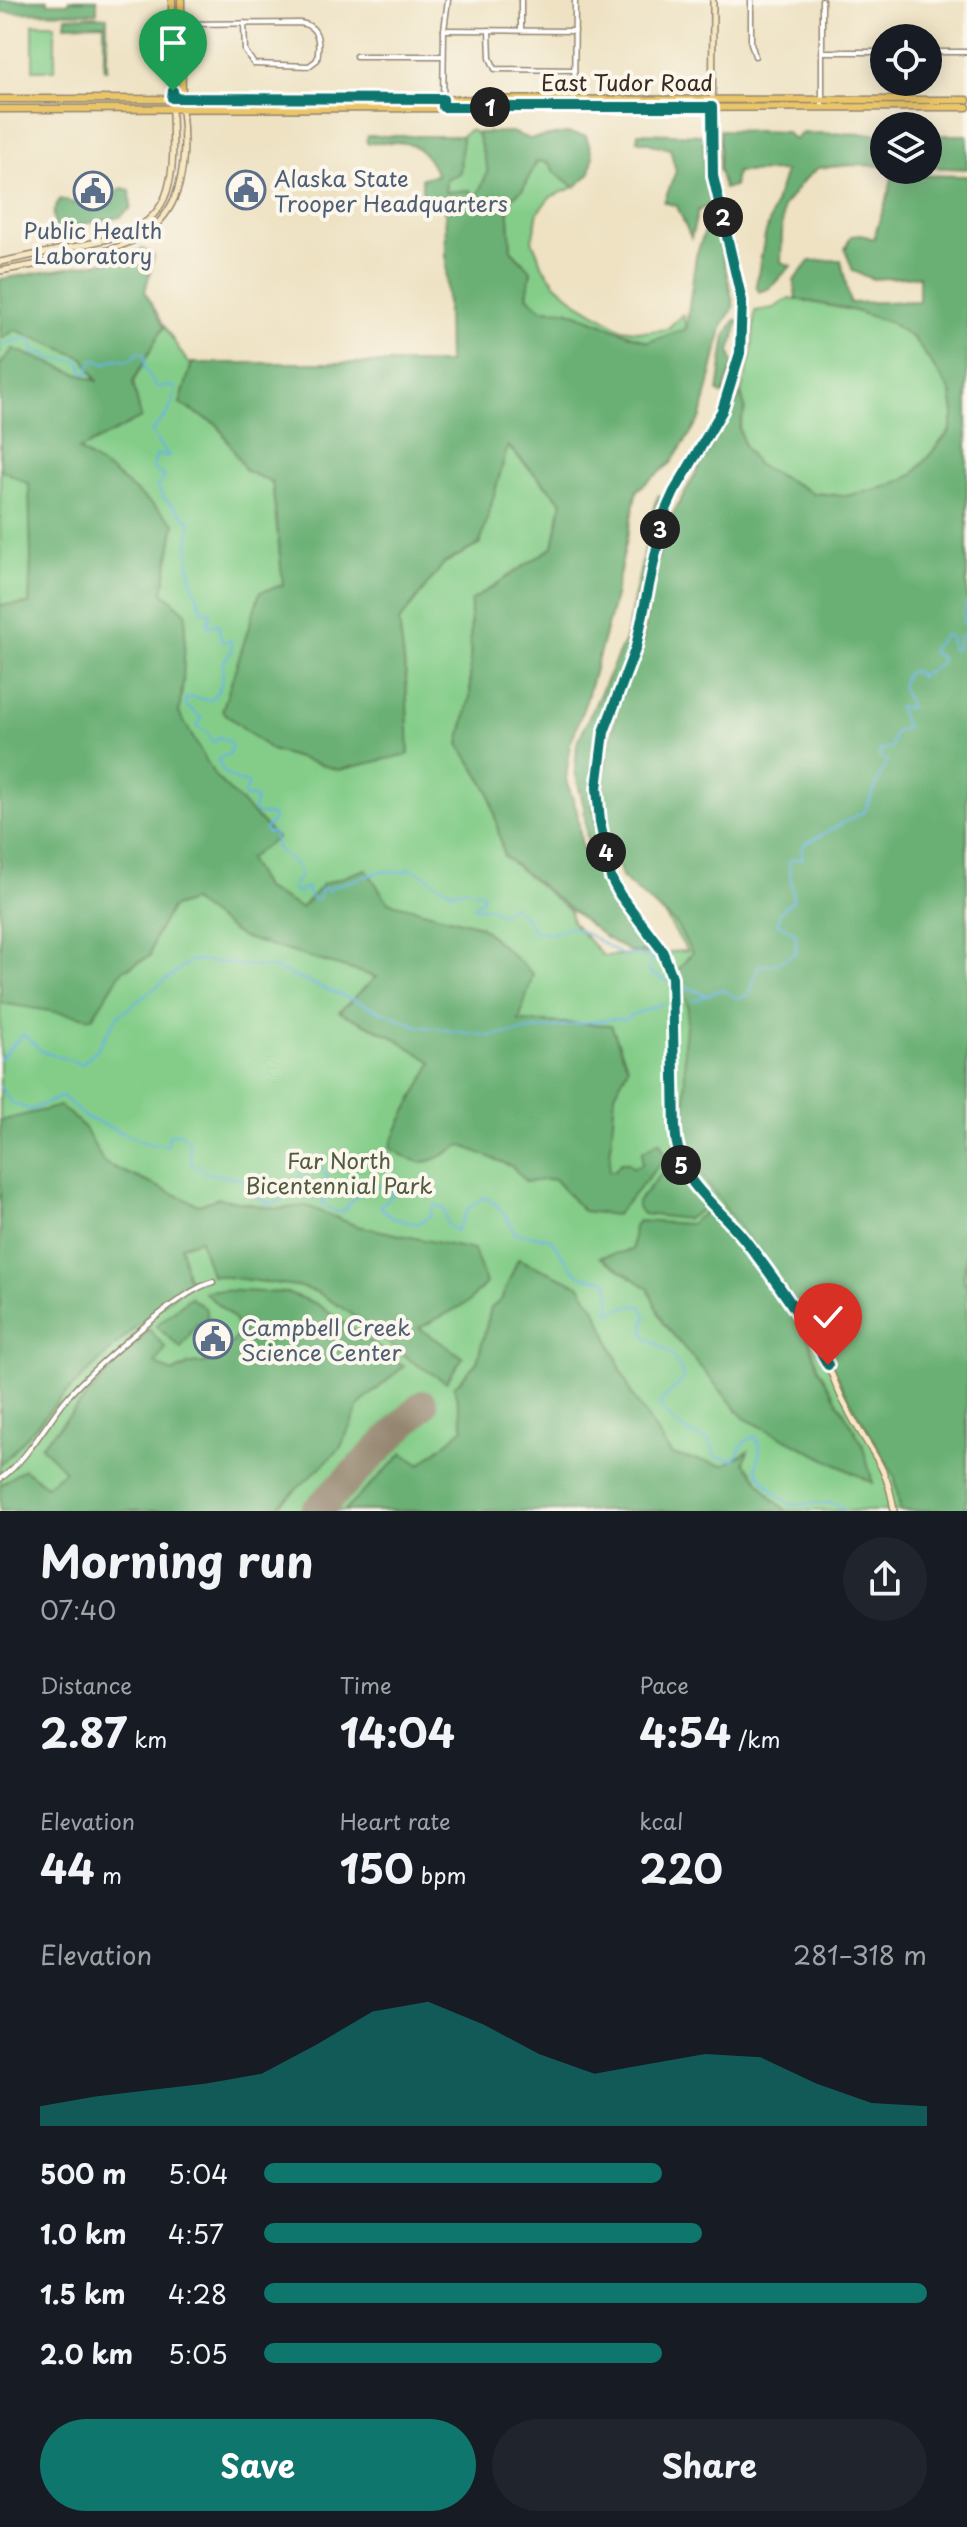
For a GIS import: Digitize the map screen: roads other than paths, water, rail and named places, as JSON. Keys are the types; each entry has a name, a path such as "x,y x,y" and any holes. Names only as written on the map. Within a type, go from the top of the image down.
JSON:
{"main road":[{"path":"172,0 172,110"},
{"path":"181,0 182,110"},
{"name":"East Tudor Road","path":"0,99 182,98 443,103 967,100"},
{"name":"East Tudor Road","path":"0,109 182,110 443,103"},
{"name":"East Tudor Road","path":"822,103 967,107"}],"street":[{"path":"443,103 447,0"},
{"path":"521,0 521,29"},
{"path":"574,103 575,0"},
{"path":"713,0 713,176 742,301 740,353 722,411 664,514 636,647 604,732 597,788 600,822 611,878 620,895 662,950 672,977 675,1127 680,1163 704,1197 744,1239 814,1340 845,1405 882,1465 890,1486 894,1511"},
{"path":"751,0 751,43 755,56"},
{"path":"822,0 822,103"},
{"path":"181,24 244,23 302,23 312,28 318,37 319,55 313,65 262,66 250,60 245,51 244,23"},
{"path":"444,30 575,31"},
{"path":"489,30 490,58 495,69 574,70"},
{"path":"823,52 870,52"},
{"path":"942,52 967,52"},
{"path":"356,56 443,56"},
{"path":"0,262 115,238 142,226 165,198 169,184 172,110"},
{"path":"0,271 119,247 147,235 170,210 178,191 182,172 182,110"},
{"path":"0,1479 15,1466 69,1396 103,1363 182,1296 202,1284 213,1282"}],"waterway":[{"path":"0,347 29,338 34,346 33,354 45,353 50,359 76,360 81,363 83,372 89,373 90,364 96,360 105,364 116,359 128,361 140,352 145,356 144,367 156,387 173,386 176,391 167,414 152,432 169,456 156,456 153,467 157,473 164,475 157,486 164,498 191,522 188,558 194,589 203,612 211,611 207,626 218,624 222,642 231,640 232,651 223,662 222,682 211,700 187,697 185,705 202,718 197,726 207,732 213,743 219,737 230,742 229,754 218,759 220,764 228,775 249,785 244,794 246,798 256,798 254,810 257,814 272,815 274,820 265,829 267,833 273,832 276,848 297,866 300,876 293,886 294,891 298,893 307,887 309,896 317,901 319,891 324,888 328,891 382,871 403,872 411,868 452,892 463,889 483,893 483,899 475,908 490,907 499,915 513,906 528,920 533,931 552,933 569,927 584,932 624,956 636,954 654,959 647,971 669,982"},
{"path":"967,603 963,623 967,625"},
{"path":"693,1001 722,989 739,999 751,992 758,966 776,964 796,952 796,933 778,924 779,913 793,900 790,860 803,858 801,850 805,844 865,811 887,761 879,756 881,750 891,748 894,733 906,727 898,707 910,708 902,687 907,673 915,671 920,677 941,662 941,657 932,653 945,635 950,636 952,650 956,649 960,637 967,632"},
{"path":"0,1059 23,1034 43,1052 82,1064 97,1049 118,1016 192,960 273,968 418,1026 490,1036 611,1019 626,1020 629,1016 662,1004"},
{"path":"677,984 707,995"},
{"path":"0,1087 12,1103 31,1110 63,1096 83,1116 148,1144 167,1145 170,1134 180,1133 189,1140 191,1163 207,1173 249,1183 257,1197 272,1204 291,1193 304,1160 313,1157 323,1169 333,1194 321,1202 333,1211 342,1212 365,1188 388,1185 393,1195 380,1206 392,1218 417,1224 430,1216 434,1204 444,1209 447,1224 456,1231 469,1208 484,1197 502,1212 515,1233 551,1239 576,1272 587,1278 607,1280 611,1296 609,1313 628,1306 641,1306 646,1316 643,1328 646,1338 670,1353 683,1377 659,1405 675,1423 687,1432 710,1441 716,1457 734,1460 744,1442 755,1436 760,1448 756,1470 773,1491 791,1505 831,1503 844,1511"}],"place":[{"name":"Alaska State Trooper Headquarters","path":"246,190"},
{"name":"Public Health Laboratory","path":"93,191"},
{"name":"Campbell Creek Science Center","path":"213,1339"}],"park label":[{"name":"Far North Bicentennial Park","path":"339,1172"}]}
